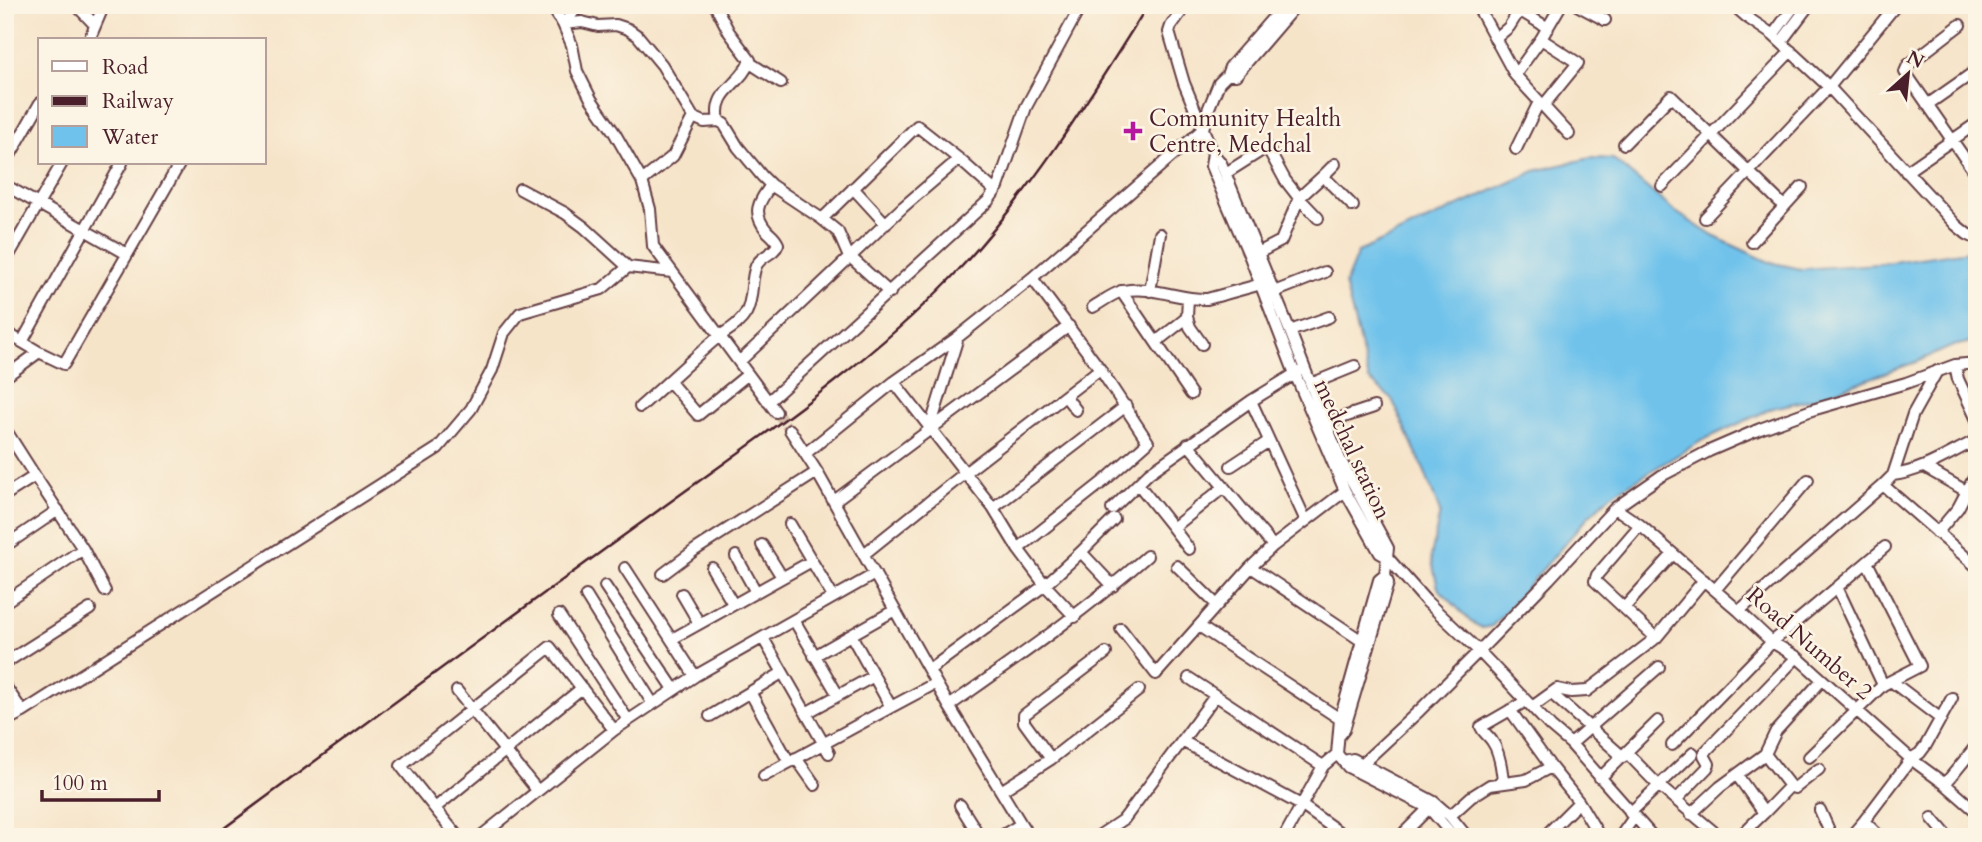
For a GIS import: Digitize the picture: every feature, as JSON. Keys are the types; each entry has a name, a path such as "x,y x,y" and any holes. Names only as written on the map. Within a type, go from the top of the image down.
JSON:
{"street":[{"path":"76,5 95,25"},
{"path":"90,38 104,5"},
{"path":"551,5 572,45 577,71 591,99 614,132 642,181 650,209 653,246 776,412"},
{"path":"563,24 580,5"},
{"path":"768,402 988,201 995,191 1026,107 1083,5"},
{"path":"806,453 894,382 958,337 1032,278 1203,129 1219,83 1227,75 1230,66 1284,5"},
{"path":"1227,75 1237,75 1296,5"},
{"path":"1477,5 1515,75 1569,134"},
{"path":"1515,75 1561,5"},
{"path":"1577,5 1605,20"},
{"path":"1734,5 1791,51 1829,87 1956,225 1977,239"},
{"path":"1777,39 1796,5"},
{"path":"1777,39 1809,5"},
{"path":"1705,218 1829,87 1896,5"},
{"path":"1186,6 1171,26 1170,37 1184,83 1213,153 1226,173 1258,253 1268,286 1290,331 1300,371 1311,384 1340,459 1388,548 1385,575 1388,583 1344,730 1340,735"},
{"path":"719,7 729,32 750,58 750,63 723,94 718,104 719,121 771,185 838,232 848,255 890,293"},
{"path":"1495,38 1509,27 1515,8 1548,28"},
{"path":"563,24 616,24 628,29 638,36 662,65 693,117 704,122 719,121"},
{"path":"1960,25 1905,68 1906,76 1977,176"},
{"path":"1516,149 1541,104 1578,63 1541,38"},
{"path":"1662,186 1791,51"},
{"path":"750,63 781,83"},
{"path":"1927,106 1977,70"},
{"path":"1623,144 1671,96 1784,206"},
{"path":"5,164 38,106"},
{"path":"642,181 673,156 693,117"},
{"path":"1906,172 1977,123"},
{"path":"822,219 917,126 995,191"},
{"path":"1226,173 1267,147 1285,180 1318,218"},
{"name":"medchal station","path":"1213,153 1211,166 1268,286 1345,491 1380,553 1387,557 1426,601 1571,744 1653,837"},
{"path":"739,362 959,159"},
{"path":"5,262 61,164"},
{"path":"22,342 121,164"},
{"path":"5,332 64,364 179,164"},
{"path":"1258,253 1281,240 1299,198 1335,164"},
{"path":"1323,176 1353,206"},
{"path":"5,185 127,254"},
{"path":"640,407 720,336 740,322 750,306 756,265 777,248 778,244 762,222 758,208 771,185"},
{"path":"1752,242 1802,187"},
{"path":"853,188 886,224"},
{"path":"520,189 565,213 628,267 672,272"},
{"path":"1150,291 1160,234"},
{"path":"5,721 438,448 471,409 492,370 504,334 520,313 602,289 628,267"},
{"path":"1093,307 1121,291 1150,291 1207,299 1325,272"},
{"path":"1018,550 1148,442 1100,369 1032,278"},
{"path":"1121,291 1191,394"},
{"path":"1188,298 1187,317 1190,327 1202,344"},
{"path":"1156,342 1187,317"},
{"path":"1290,331 1329,317"},
{"path":"834,501 1069,326"},
{"path":"930,428 958,337"},
{"path":"5,377 39,352"},
{"path":"1362,764 1479,651 1615,508 1661,476 1709,451 1812,410 1896,386 1955,365 1977,363"},
{"path":"1955,365 1958,379 1977,420"},
{"path":"1311,384 1355,366"},
{"path":"864,554 1100,369"},
{"path":"929,670 1045,584 1082,552 1149,473 1251,401 1300,371"},
{"path":"1739,611 1893,475 1913,414 1937,371"},
{"path":"669,381 698,415 747,375"},
{"path":"894,382 993,508 1018,550 1075,617"},
{"path":"1065,396 1076,410"},
{"path":"1251,401 1306,521"},
{"path":"993,508 1126,406"},
{"path":"1326,423 1374,407"},
{"path":"790,430 834,501 949,706 1029,837"},
{"path":"5,433 7,432 58,510 105,590"},
{"path":"1893,475 1924,467 1977,440"},
{"path":"1231,466 1269,441"},
{"path":"1188,444 1273,545"},
{"path":"1966,445 1977,450"},
{"path":"1924,467 1966,491"},
{"path":"663,574 695,550 817,472"},
{"path":"1937,533 1958,508 1977,472"},
{"path":"5,495 35,476"},
{"path":"1716,590 1808,480"},
{"path":"1138,484 1189,550"},
{"path":"1883,485 1977,567"},
{"path":"1173,528 1224,487"},
{"path":"1121,629 1156,674 1273,545 1345,491"},
{"name":"Road Number 2","path":"1615,508 1640,525 1772,642 1797,657 1910,759 1945,784 1977,812"},
{"path":"5,546 58,510"},
{"path":"790,524 833,597"},
{"path":"1640,525 1595,578 1597,583 1656,638"},
{"path":"762,545 782,577"},
{"path":"1672,745 1772,642 1885,547"},
{"path":"5,602 83,550"},
{"path":"1082,552 1114,586"},
{"path":"1624,608 1673,554"},
{"path":"736,556 756,592"},
{"path":"949,706 1075,617 1147,556"},
{"path":"672,639 812,561"},
{"path":"1809,757 1855,710 1887,683 1920,666 1867,562"},
{"path":"1177,566 1217,605"},
{"path":"1251,567 1363,642"},
{"path":"625,568 695,676"},
{"path":"712,568 733,604"},
{"path":"480,837 614,730 674,689 875,574"},
{"path":"1385,575 1379,580 1340,719 1338,728 1341,757 1348,767 1429,808 1454,837"},
{"path":"1503,782 1502,769 1493,742 1482,732 1481,727 1510,710 1552,694 1557,689 1587,691 1656,638 1704,580"},
{"path":"605,586 674,689"},
{"path":"1837,587 1887,683 1941,719"},
{"path":"682,594 699,623"},
{"path":"586,596 653,704"},
{"path":"5,663 90,609"},
{"path":"814,656 895,610"},
{"path":"559,615 628,720"},
{"path":"794,620 838,695"},
{"path":"1199,626 1340,719"},
{"path":"851,635 891,707"},
{"path":"763,638 826,748"},
{"path":"458,837 401,766 550,647 614,730"},
{"path":"1051,759 1024,722 1024,715 1106,653"},
{"path":"1676,800 1707,768 1709,764 1704,752 1797,657"},
{"path":"1571,744 1659,667"},
{"path":"710,716 782,673"},
{"path":"806,713 874,676"},
{"path":"1189,678 1323,766"},
{"path":"1691,814 1765,754 1776,731 1822,680"},
{"path":"764,776 793,760 826,748 891,707 936,683"},
{"path":"5,686 23,712"},
{"path":"435,808 582,688"},
{"path":"1000,792 1051,759 1139,690"},
{"path":"457,691 537,790"},
{"path":"750,692 793,760 815,785"},
{"path":"1552,694 1720,837"},
{"path":"1097,837 1124,818 1215,696"},
{"path":"1850,837 1910,759 1920,753 1952,698"},
{"path":"1510,710 1579,802 1600,837"},
{"path":"1600,778 1658,722"},
{"path":"1182,741 1301,805 1346,837"},
{"path":"1945,784 1977,745"},
{"path":"1620,837 1632,815 1658,785 1693,753"},
{"path":"1765,754 1790,786 1796,788 1819,769"},
{"path":"1284,837 1323,766 1341,757 1353,759 1434,802 1467,837"},
{"path":"1450,816 1471,797 1490,785 1526,780 1551,767"},
{"path":"1737,775 1764,813"},
{"path":"1739,837 1790,786"},
{"path":"1544,837 1579,802"},
{"path":"960,805 980,837"},
{"path":"1400,837 1429,808"},
{"path":"1820,810 1832,837"},
{"path":"1932,818 1948,837"},
{"path":"1864,821 1880,837"},
{"path":"1000,837 1021,824"}],"water":[{"path":"1590,158 1613,159 1673,210 1713,236 1769,262 1801,269 1878,264 1968,251 1977,254 1977,341 1953,346 1812,399 1773,408 1703,440 1611,495 1588,517 1503,615 1492,626 1482,628 1471,622 1438,588 1431,557 1440,512 1392,399 1369,380 1345,284 1358,252 1535,171"}],"tunnel":[{"path":"776,412 790,430"}],"railway":[{"path":"212,837 766,433 880,344 951,278 1006,214 1080,112 1148,5"}],"place":[{"name":"Community Health Centre, Medchal","path":"1133,131"}]}
